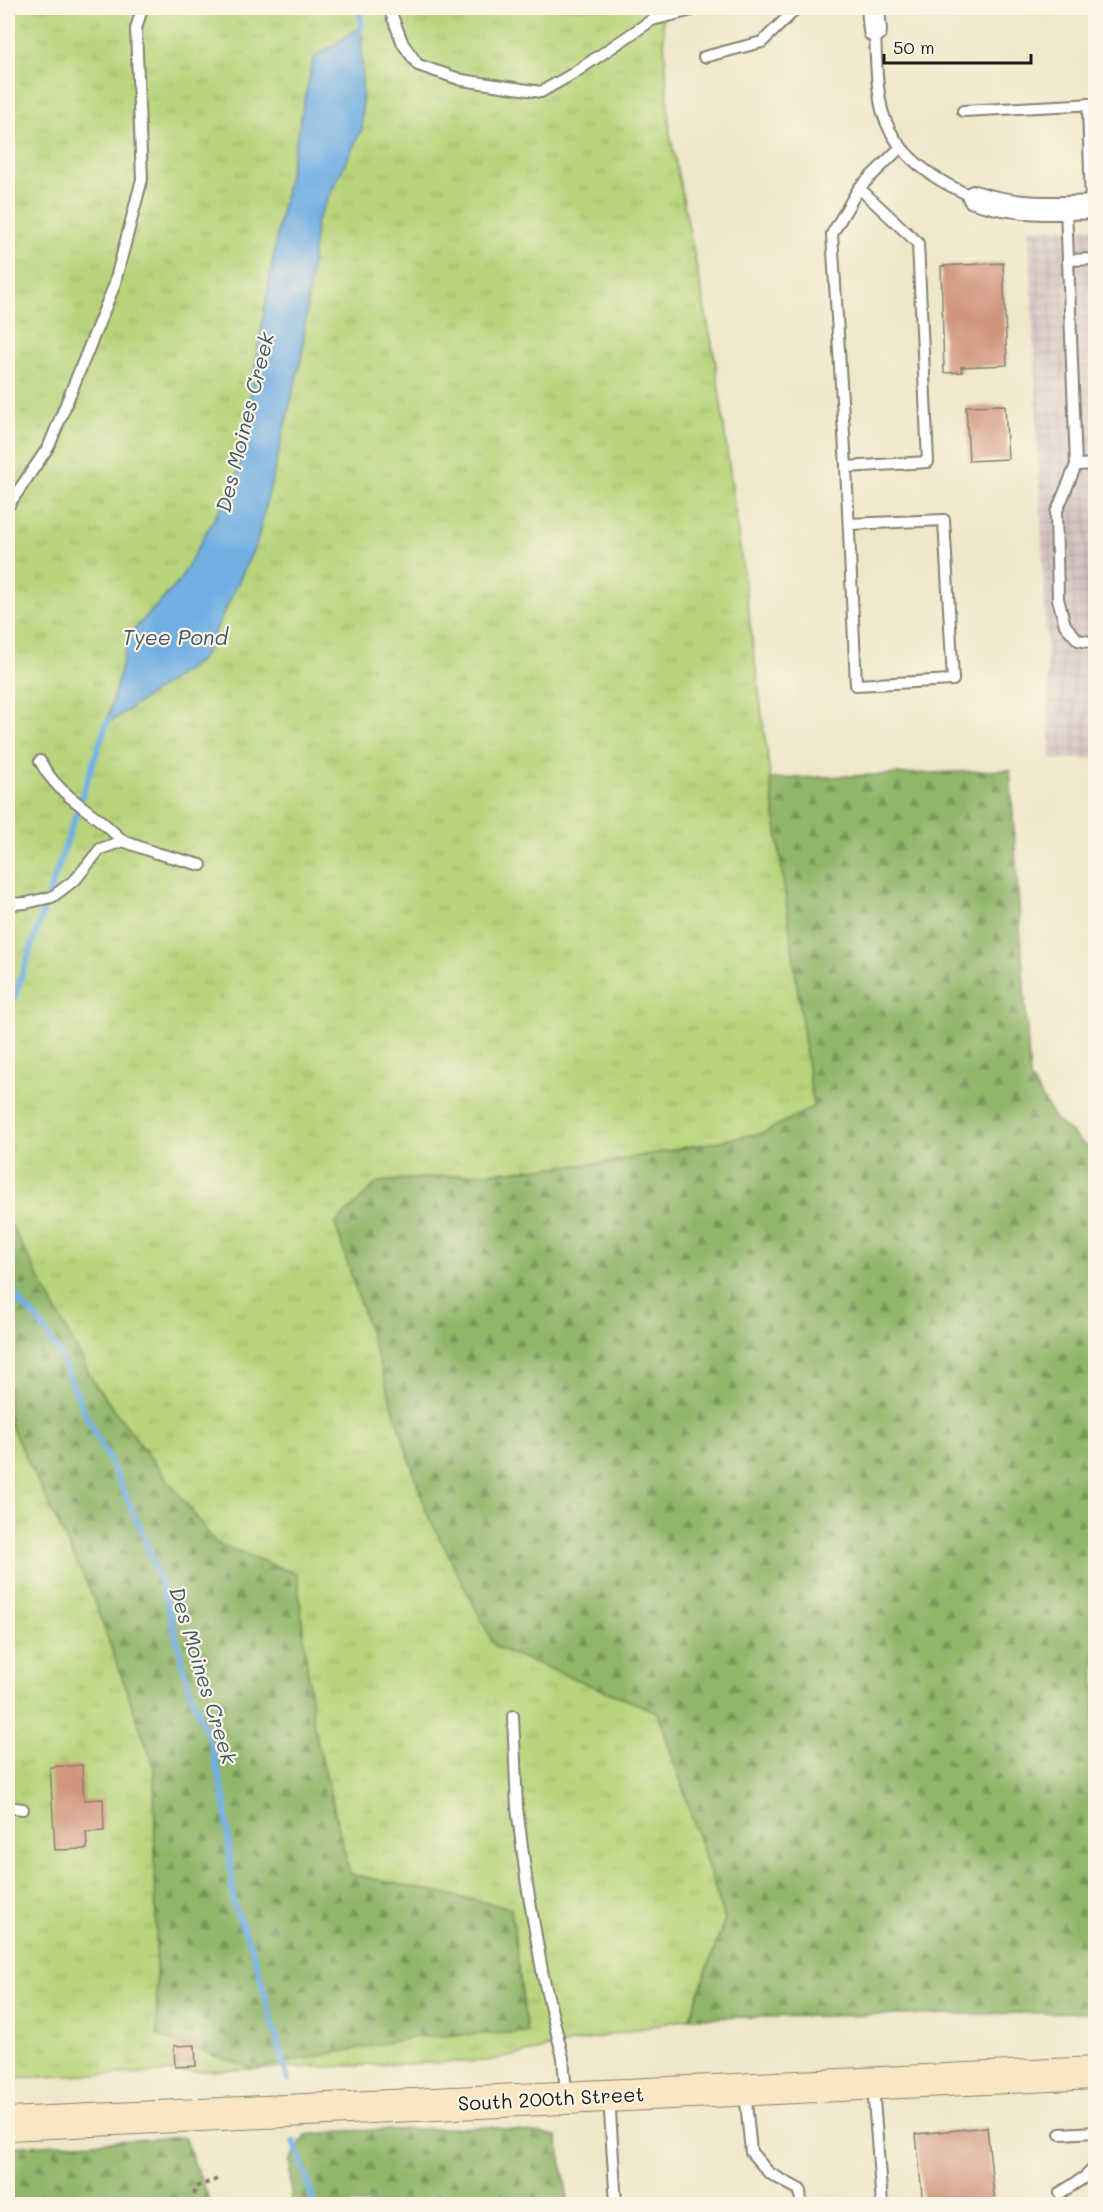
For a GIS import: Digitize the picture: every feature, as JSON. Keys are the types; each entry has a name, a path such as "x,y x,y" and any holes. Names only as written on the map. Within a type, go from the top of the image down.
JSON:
{"main road":[{"name":"South 200th Street","path":"8,2124 1095,2073"}],"street":[{"path":"873,8 874,31"},
{"path":"974,197 994,203 1032,208 1093,207"}],"lane":[{"path":"8,507 49,446 114,286 142,179 136,29 142,8"},
{"path":"389,8 403,44 418,64 462,80 541,92 574,73 652,20 700,8"},
{"path":"704,57 762,42 797,8"},
{"path":"874,31 883,112 901,147 930,175 948,187 974,197"},
{"path":"963,111 1092,104 1093,207"},
{"path":"849,524 944,520 953,680 856,685 832,234 859,188 901,147"},
{"path":"846,467 928,462 918,243 859,188"},
{"path":"1066,208 1076,465 1056,513 1058,599 1065,625 1078,640 1095,643"},
{"path":"1068,260 1095,259"},
{"path":"1076,465 1095,464"},
{"path":"40,761 48,777 66,796 123,841 156,853 201,864"},
{"path":"8,904 26,903 52,897 76,879 100,849 123,841"},
{"path":"513,1716 517,1808 527,1885 543,1976 563,2058 566,2097"},
{"path":"8,1807 23,1809"},
{"path":"873,2084 882,2205"},
{"path":"745,2089 752,2152 769,2173 800,2190 801,2205"},
{"path":"609,2095 616,2205"},
{"path":"1060,2134 1095,2132"},
{"path":"1060,2193 1085,2177 1095,2166"}],"path":[{"path":"194,2205 195,2187 218,2179"}],"shaded area":[{"path":"1095,227 1095,758 1051,760 1029,229"}],"green space":[{"path":"8,8 662,8 670,134 715,359 814,1107 763,1133 603,1163 378,1182 495,1647 658,1712 725,1919 690,2018 488,2061 8,2078"},
{"path":"1010,770 1030,1078 1055,1119 1095,1154 1095,2012 690,2018 725,1919 658,1712 495,1647 426,1511 335,1224 378,1182 603,1163 763,1133 813,1107 770,779"},
{"path":"8,1219 96,1386 216,1543 297,1574 314,1727 350,1874 511,1908 527,2032 416,2037 253,2069 157,2036 154,1766 91,1592 8,1420"},
{"path":"490,2127 557,2136 569,2204 291,2204 290,2160 305,2135 344,2131"},
{"path":"184,2137 211,2204 8,2204 8,2147"}],"water":[{"name":"Tyee Pond","path":"362,26 362,129 316,223 302,355 257,542 202,659 106,725 130,634 178,583 236,480 279,223 313,59"}],"building":[{"path":"1003,263 1007,365 961,367 962,372 944,373 941,266"},
{"path":"1005,405 1008,459 969,461 966,406"},
{"path":"82,1765 84,1800 103,1799 104,1831 86,1832 87,1849 55,1850 50,1767"},
{"path":"195,2045 196,2066 175,2067 174,2046"},
{"path":"987,2127 995,2205 923,2205 916,2134"}],"waterway":[{"name":"Des Moines Creek","path":"359,8 362,26 359,33"},
{"name":"Des Moines Creek","path":"8,1016 109,720"},
{"name":"Des Moines Creek","path":"8,1246 12,1254 11,1282 21,1304 36,1317 60,1355 145,1539 166,1599 190,1691 211,1744 225,1802 234,1906 253,1951 288,2080"},
{"name":"Des Moines Creek","path":"8,1299 21,1304"},
{"name":"Des Moines Creek","path":"294,2141 315,2204"}]}
